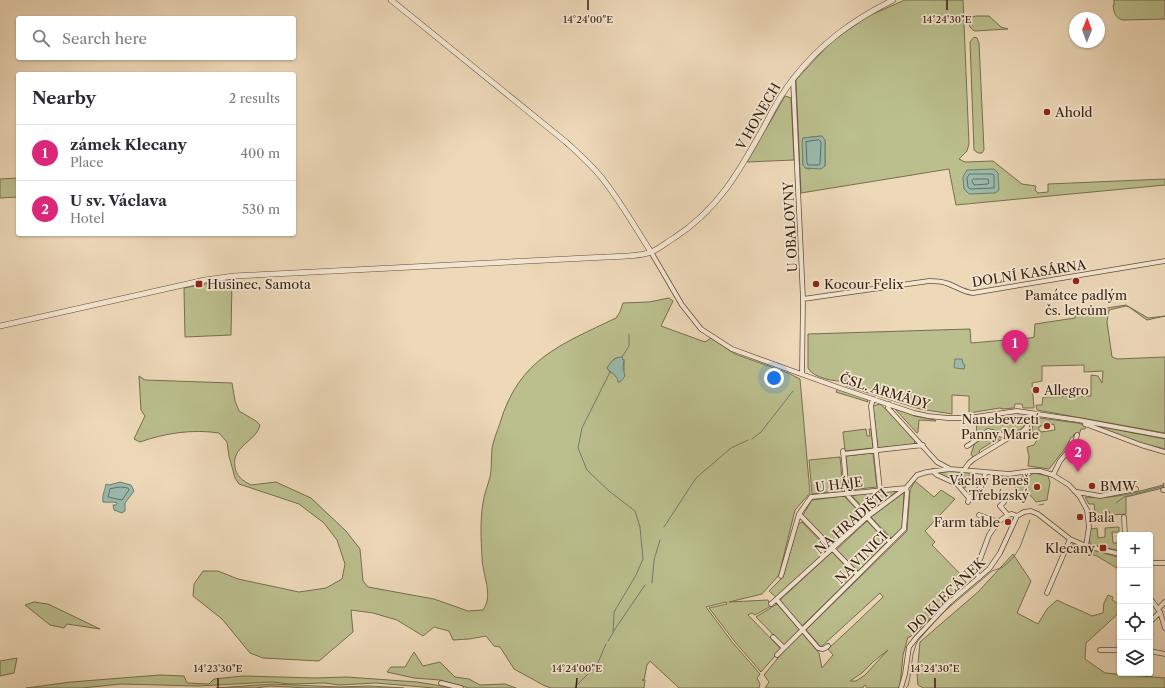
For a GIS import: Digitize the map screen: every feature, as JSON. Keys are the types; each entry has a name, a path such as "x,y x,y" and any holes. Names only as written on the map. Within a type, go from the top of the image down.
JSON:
{"street":[{"path":"0,326 205,280 234,276 606,257 651,252 605,181 581,156 566,142 391,0"},
{"name":"V HONECH","path":"651,252 694,224 723,194 738,172 775,107 793,79 811,58 833,37 868,12 893,0"},
{"name":"U OBALOVNY","path":"793,79 803,299 802,374"},
{"name":"ČSL. ARMÁDY","path":"651,252 684,309 701,329 732,349 873,399 914,413 928,416 968,418 1008,412 1029,413 1165,436"},
{"name":"DOLNÍ KASÁRNA","path":"803,299 929,280 947,283 966,292 973,292 1165,261"},
{"path":"873,399 871,406 880,490"},
{"path":"889,404 888,408 937,462 950,469"},
{"path":"964,470 969,463 1027,428 1029,413"},
{"path":"1086,422 1085,424 1140,445 1165,452"},
{"path":"967,446 988,431 1010,437"},
{"path":"1077,435 1075,443 1060,461 1053,475 1076,492 1085,506 1089,527 1086,546"},
{"path":"890,542 847,493 843,452 923,445"},
{"name":"NA HRADIŠTI","path":"771,604 867,517 906,488 917,475 950,469 1009,474 1035,471 1053,475"},
{"path":"933,471 937,475 957,484 969,500 983,484 985,473"},
{"name":"U HÁJE","path":"781,576 799,514 811,497 906,488"},
{"name":"NA VINICI","path":"777,655 904,529 906,488"},
{"path":"1076,492 1100,496 1136,489"},
{"path":"1004,502 1000,506 1008,515"},
{"path":"979,578 976,570 990,535 998,522 1012,514 1017,516 1024,512 1033,512 1070,539 1086,546 1117,553"},
{"path":"799,514 857,574"},
{"path":"979,515 998,522"},
{"name":"DO KLECÁNEK","path":"901,688 905,674 909,647 950,602 979,578 995,562 1017,516"},
{"path":"1124,517 1125,532"},
{"path":"1047,593 1070,539"},
{"path":"1153,563 1165,563"},
{"path":"776,600 818,648 824,649 828,646"},
{"path":"1153,602 1159,610 1165,628"},
{"path":"1153,618 1165,602"},
{"path":"773,637 784,648"},
{"path":"1100,650 1117,650"},
{"path":"1153,652 1165,654"},
{"path":"441,683 462,688"}],"green space":[{"path":"905,0 963,0 969,144 967,151 959,159 965,162 993,161 1022,184 1036,186 1035,190 1038,193 1048,192 1048,184 1165,179 1165,185 956,205 949,169 801,193 796,80 831,42 868,16","holes":["821,136 825,140 825,166 808,169 803,165 803,138"]},
{"path":"1114,0 1165,0 1165,19 1122,20 1116,16 1114,12"},
{"path":"989,16 1001,27 1008,29 975,31 971,29 969,23 972,17"},
{"path":"974,37 977,38 979,43 984,150 982,153 978,153 974,150 970,42"},
{"path":"785,96 791,98 794,160 747,162"},
{"path":"16,178 16,197 0,198 0,179"},
{"path":"232,279 231,335 185,337 184,288"},
{"path":"669,298 673,301 661,326 705,342 711,338 735,354 788,373 800,379 810,493 795,510 779,575 762,594 729,602 768,600 771,606 755,615 752,613 748,615 781,649 761,672 735,642 709,608 727,604 726,602 706,607 733,643 760,674 757,678 760,684 759,688 679,688 650,661 647,665 644,688 551,688 514,669 500,647 494,646 486,636 453,640 449,631 434,627 423,636 397,620 373,613 351,610 353,632 319,661 263,658 250,653 222,619 193,596 194,584 203,571 218,571 238,579 299,592 326,588 342,579 345,564 337,540 324,523 299,504 239,484 235,478 227,442 219,433 199,431 179,433 159,436 140,442 134,439 145,416 141,410 139,376 145,380 232,383 235,401 239,411 260,425 258,431 237,454 235,467 240,478 251,485 276,482 311,498 346,531 360,549 363,581 368,587 434,599 468,611 483,610 486,604 488,591 482,564 481,516 491,474 492,449 494,440 508,401 518,383 530,369 560,346 616,318 623,303 649,302","holes":["616,358 624,360 624,371 616,377 607,368"]},
{"path":"1126,305 1148,318 1165,316 1147,320 1126,306 1109,310 1107,322 1112,357 1117,359 1165,357 1165,433 1037,410 1036,405 1042,405 1043,397 1091,396 1091,375 1098,376 1102,383 1103,371 1084,372 1084,365 1042,366 1042,381 1032,383 1034,408 1023,408 1022,404 1015,404 1014,408 1000,408 969,413 969,396 952,395 952,414 920,409 846,386 846,381 836,381 819,377 808,368 808,334 970,329 971,343 1030,338 1034,337 1035,324 1075,318 1076,313"},
{"path":"838,389 867,399 868,402 836,392"},
{"path":"880,404 898,420 915,441 914,444 878,448 873,406"},
{"path":"895,409 936,421 919,420 917,433"},
{"path":"1018,415 1024,416 1026,421 1023,428 1015,432 1003,433 1004,439 1000,441 997,439 981,449 979,451 980,454 973,457 971,454 977,436 976,418 1008,417"},
{"path":"1033,417 1077,423 1086,427 1085,429 1081,429 1079,435 1074,434 1073,437 1071,437 1067,446 1049,469 1028,466 1029,457 1027,447 1034,445 1037,440 1032,439","holes":["1046,422 1050,422 1050,425 1054,424 1055,430 1041,432 1038,428 1046,425"]},
{"path":"1092,425 1165,439 1165,449 1141,443"},
{"path":"866,429 867,436 870,436 869,429 871,429 873,448 845,451 843,432"},
{"path":"873,453 877,487 849,490 846,456"},
{"path":"840,457 843,490 812,494 809,460"},
{"path":"950,471 970,473 965,488 955,481 938,473"},
{"path":"1034,473 1048,476 1050,482 1047,500 1036,502 1029,494 1014,495 1016,484 1022,476 1029,476"},
{"path":"915,481 934,497 941,490 955,499 925,531 935,542 932,545 967,581 944,606 910,637 908,637 903,655 900,686 898,688 867,688 865,685 863,688 765,688 769,682 764,675 786,648 802,633 819,653 822,668 833,655 828,649 883,597 880,593 821,647 806,630 907,531 910,490","holes":["888,650 865,675 856,681 850,681 862,673"]},
{"path":"1164,483 1163,488 1126,497 1126,514 1110,515 1109,511 1103,511 1103,516 1090,518 1090,514 1095,513 1094,504 1089,504 1085,497 1095,498 1124,495 1163,485"},
{"path":"895,491 895,493 868,513 853,497 853,495"},
{"path":"903,493 902,528 891,538 871,517"},
{"path":"844,496 863,516 832,546 803,515 812,500"},
{"path":"867,521 887,542 858,571 836,550"},
{"path":"802,522 828,549 777,598 769,591 783,577 798,524"},
{"path":"1119,527 1119,532 1112,532 1113,543 1117,543 1117,550 1090,544 1089,535 1091,529 1097,528 1098,538 1105,537 1105,528"},
{"path":"1073,543 1117,557 1117,568 1097,556 1072,549"},
{"path":"832,552 854,575 802,626 779,601"},
{"path":"1013,554 1031,581 1017,613 1038,624 1047,609 1057,600 1092,616 1103,613 1104,603 1108,595 1113,597 1112,600 1117,603 1117,615 1086,643 1085,659 1105,673 1117,674 1117,676 1165,678 1165,688 923,688 918,685 917,674 920,642 978,592"},
{"path":"34,602 48,604 100,629 67,624 64,628 50,625 25,605"},
{"path":"777,604 799,629 784,645 756,617"},
{"path":"414,652 423,666 440,662 455,677 469,679 480,685 505,684 516,688 469,688 440,680 414,678 387,672 391,667 405,667"},
{"path":"17,658 14,673 0,676 0,661"},
{"path":"160,675 184,676 187,683 209,684 214,679 243,676 315,678 347,677 417,682 454,688 434,688 376,683 339,685 325,683 290,684 272,682 198,686 121,684 82,688 26,688 71,682"},
{"path":"272,684 404,688 309,688 270,686 256,688 216,688"}],"water":[{"path":"822,136 825,140 825,166 821,169 805,168 803,165 803,138"},
{"path":"994,169 998,173 999,190 995,193 969,194 964,189 963,177 967,170"},
{"path":"622,357 623,360 624,359 623,368 625,376 620,382 618,382 617,378 607,368 615,359"},
{"path":"955,359 962,359 963,364 965,365 964,369 954,367"},
{"path":"120,482 131,485 134,491 125,503 125,511 122,513 114,510 113,505 116,505 117,503 103,502 106,484 109,485"}],"waterway":[{"path":"622,357 629,346 629,334"},
{"path":"608,641 613,633 614,612 636,575 643,559 640,527 635,511 609,491 587,470 578,448 582,428 610,372"},
{"path":"752,439 761,432 793,391"},
{"path":"664,527 696,478 731,448 748,440"},
{"path":"1116,503 1124,497 1164,486"},
{"path":"1039,505 1044,504"},
{"path":"906,688 908,686 913,654 917,642 939,616 992,571 1003,567 1013,558 1020,547 1030,520"},
{"path":"652,583 654,560 660,540"},
{"path":"613,632 645,585"},
{"path":"574,688 597,665 606,644"}],"place":[{"name":"Ahold","path":"1047,112"},
{"name":"Památce padlým čs. letcům","path":"1076,281"},
{"name":"Husinec, Samota","path":"199,284"},
{"name":"Kocour Felix","path":"816,284"},
{"name":"zámek Klecany","path":"1015,363"},
{"name":"Allegro","path":"1036,390"},
{"name":"Nanebevzetí Panny Marie","path":"1047,426"},
{"name":"U sv. Václava","path":"1078,472"},
{"name":"BMW","path":"1092,486"},
{"name":"Václav Beneš Třebízský","path":"1037,487"},
{"name":"Bala","path":"1080,517"},
{"name":"Farm table","path":"1008,522"},
{"name":"Klecany","path":"1103,548"}]}
